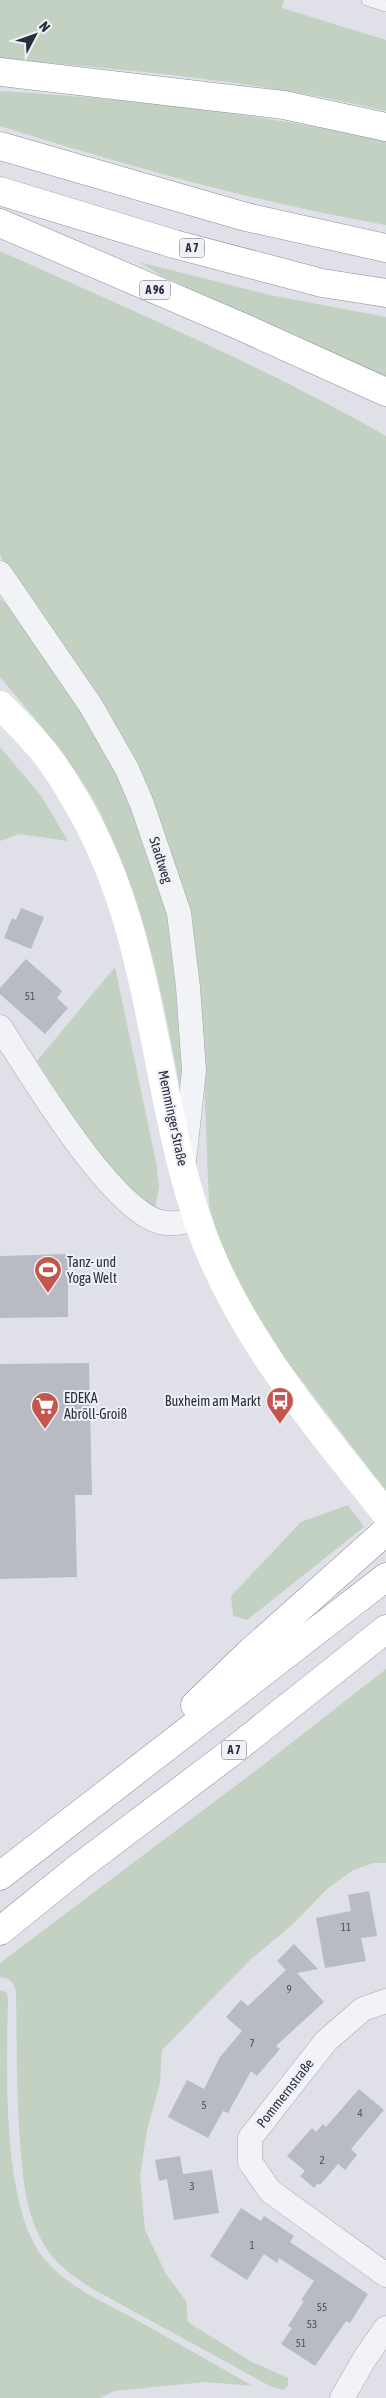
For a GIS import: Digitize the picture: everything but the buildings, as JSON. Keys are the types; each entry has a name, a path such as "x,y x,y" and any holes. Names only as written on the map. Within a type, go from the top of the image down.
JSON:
{"main road":[{"path":"0,72 284,105 386,127"},
{"path":"0,146 246,218 386,248"},
{"name":"A 7","path":"0,192 174,244 322,283 386,293"},
{"name":"A 96","path":"0,223 240,326 386,392"},
{"path":"308,358 386,411"},
{"name":"Memminger Straße","path":"0,705 44,752 70,790 92,829 113,877 131,929 144,980 183,1169 197,1219 221,1279 243,1318 279,1374 386,1514"},
{"path":"114,1785 248,1654 376,1539"},
{"path":"0,1876 114,1785 386,1577"},
{"name":"A 7","path":"0,1931 78,1868 233,1750 386,1629"}],"street":[{"name":"Stadtweg","path":"3,581 91,706 127,769 142,804 179,914 188,987 194,1062 193,1091 183,1169"},
{"path":"0,1027 64,1122 113,1189 129,1204 159,1221 180,1224 197,1219"},
{"name":"Pommernstraße","path":"386,2001 363,2009 326,2041 250,2138 250,2162 270,2192 386,2275"},
{"path":"342,2398 365,2358 386,2328"}],"lane":[{"path":"367,0 386,6"}],"green space":[{"path":"0,0 284,0 282,8 386,40 386,111 339,100 243,84 146,72 0,58"},
{"path":"0,91 97,98 242,115 290,122 386,141 386,225 337,216 192,182 0,126"},
{"path":"0,251 292,385 386,436 386,1491 285,1359 245,1295 223,1254 209,1206 201,1000 196,961 171,861 0,555"},
{"path":"139,262 270,295 386,317 386,377 162,276"},
{"path":"0,598 14,613 88,718 134,807 170,922 178,972 184,1111 156,973 126,872 97,806 84,784 50,737 0,677"},
{"path":"0,747 42,797 68,841 19,834 0,841"},
{"path":"115,967 156,1162 159,1186 155,1210 125,1189 81,1129 37,1061"},
{"path":"348,1505 364,1527 247,1620 233,1616 231,1596 301,1522"},
{"path":"386,1669 386,1863 374,1863 353,1870 327,1889 293,1924 250,1960 162,2050 160,2083 147,2130 140,2176 145,2230 166,2274 186,2301 188,2322 250,2361 288,2378 288,2386 283,2390 270,2386 91,2288 62,2267 48,2251 34,2225 26,2198 18,2104 16,1992 11,1981 0,1977 0,1963 267,1762"},
{"path":"0,1990 6,1992 8,1997 8,2097 14,2173 21,2208 32,2239 56,2272 77,2287 253,2386 206,2382 114,2391 100,2398 0,2398"}],"place":[{"name":"Tanz- und Yoga Welt","path":"48,1294"},
{"name":"Buxheim am Markt","path":"280,1425"},
{"name":"EDEKA Abröll-Groiß","path":"45,1430"}]}
